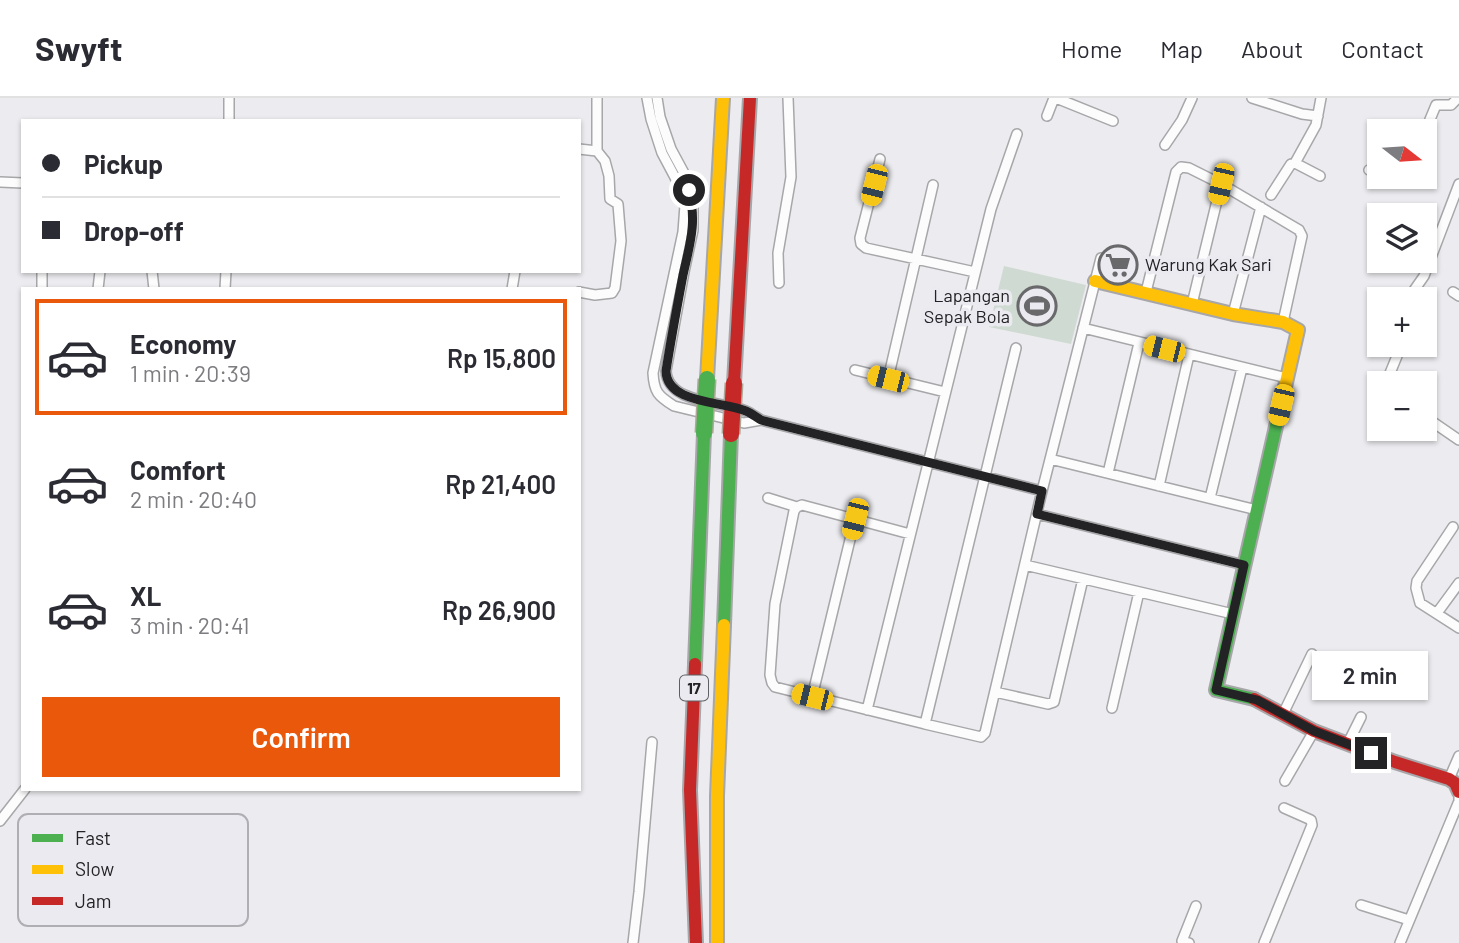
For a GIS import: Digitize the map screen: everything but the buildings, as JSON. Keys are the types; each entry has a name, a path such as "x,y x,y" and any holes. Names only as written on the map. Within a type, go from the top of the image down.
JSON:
{"main road":[{"name":"17","path":"696,943 690,790 704,433 723,98"},
{"name":"17","path":"717,943 717,796 731,434 750,98"},
{"path":"1095,281 1233,314 1283,322 1298,330 1216,690 1257,700 1314,731 1456,788"}],"street":[{"path":"229,98 229,119"},
{"path":"581,292 595,295 612,293 615,288 621,241 618,204 610,199 605,161 597,151 597,98"},
{"path":"648,98 651,119 662,153 679,186 685,205 683,232 653,373 654,389 674,406 744,424 761,420"},
{"path":"657,98 660,117 671,149 685,174 693,206 693,230 666,371 670,386 679,394 746,411 761,420 1042,491"},
{"path":"779,283 778,253 790,177 788,98"},
{"path":"1047,116 1055,98 1113,121"},
{"path":"1165,145 1182,120 1192,98"},
{"path":"1252,98 1302,114 1318,116"},
{"path":"1271,195 1287,168 1295,163 1316,125 1321,98"},
{"path":"1430,119 1436,105 1451,105 1458,98"},
{"path":"867,710 991,209 1017,134"},
{"path":"581,149 597,151"},
{"path":"880,159 860,238 861,244 866,248 975,272"},
{"path":"1295,163 1320,176"},
{"path":"1146,292 1176,172 1181,167 1189,168 1299,230 1302,236 1283,322"},
{"path":"0,182 21,183"},
{"path":"1192,304 1221,184"},
{"path":"1416,287 1424,276 1459,184"},
{"path":"888,379 933,185"},
{"path":"1233,314 1261,207"},
{"path":"797,506 775,604 770,675 775,687 984,736 1101,258"},
{"path":"1083,328 1287,379"},
{"path":"1108,473 1139,343"},
{"path":"925,724 1016,348"},
{"path":"1159,486 1189,355"},
{"path":"1210,498 1242,368"},
{"path":"855,370 945,392"},
{"path":"1437,425 1459,439"},
{"path":"1050,458 1257,510"},
{"path":"768,498 910,534"},
{"path":"1037,514 1244,565"},
{"path":"812,697 855,519"},
{"path":"1453,527 1417,581 1416,588 1420,603 1459,628"},
{"path":"1025,565 1233,614"},
{"path":"995,692 1048,704 1054,702 1083,579"},
{"path":"1437,614 1459,583"},
{"path":"1112,708 1139,592"},
{"path":"1283,714 1312,654"},
{"path":"1347,745 1361,717"},
{"path":"1285,781 1314,731"},
{"path":"633,943 652,743"},
{"path":"1400,943 1458,801 1456,788 1459,756"},
{"path":"0,821 22,791"},
{"path":"1264,943 1312,825 1311,820 1284,808"},
{"path":"1361,905 1409,920"},
{"path":"1189,943 1182,941 1196,906"}],"shaded area":[{"name":"Lapangan Sepak Bola","path":"1004,266 1086,285 1071,344 989,327"}],"traffic: fast":[{"path":"704,433 707,379"},
{"path":"1254,699 1216,690 1285,387"},
{"path":"695,664 704,433"},
{"path":"724,625 731,434"}],"traffic: slow":[{"path":"707,379 723,98"},
{"path":"1095,281 1233,314 1283,322 1298,330 1285,387"},
{"path":"717,943 717,796 724,625"}],"traffic: jam":[{"path":"734,383 750,98"},
{"path":"731,434 734,383"},
{"path":"695,664 690,790 696,943"},
{"path":"1254,699 1314,731 1449,779 1455,783 1459,792"}],"place":[{"name":"Warung Kak Sari","path":"1118,265"},
{"name":"Lapangan Sepak Bola","path":"1037,306"}],"route":[{"path":"689,190 693,206 693,230 666,371 666,379 679,394 746,411 761,420 1042,491 1037,514 1244,565 1216,690 1257,700 1314,731 1371,753"}]}
